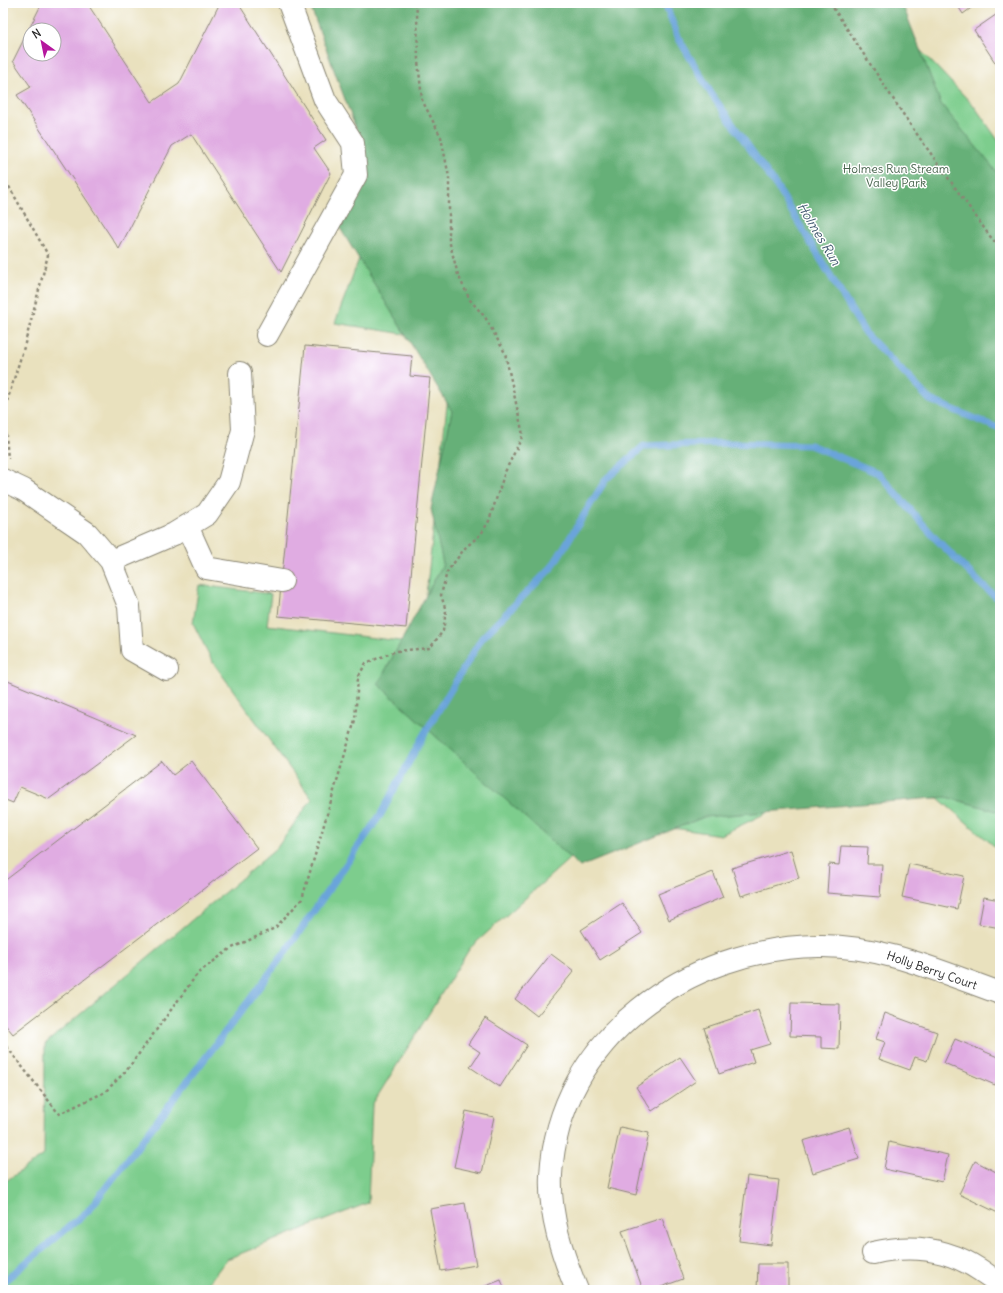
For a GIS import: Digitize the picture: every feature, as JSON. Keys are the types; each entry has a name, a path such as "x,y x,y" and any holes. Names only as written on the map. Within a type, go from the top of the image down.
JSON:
{"street":[{"path":"267,335 356,175 353,143 325,100 289,3"},
{"path":"111,561 174,534 207,514 229,482 243,430 240,373"},
{"path":"6,471 24,490 87,533 111,561 129,606 132,650 167,670"},
{"path":"187,526 206,568 282,581"},
{"name":"Holly Berry Court","path":"577,1290 565,1261 556,1228 551,1189 555,1142 564,1112 577,1082 594,1056 619,1026 637,1010 673,986 708,968 779,948 819,946 858,948 894,955 1000,993"},
{"path":"873,1253 890,1249 915,1247 940,1251 970,1264 1000,1285"}],"path":[{"path":"3,1042 59,1114 105,1092 127,1070 198,973 230,949 275,928 302,899 355,720 358,677 366,663 396,651 430,648 442,631 446,610 441,595 447,572 465,548 481,534 489,521 505,472 522,435 505,353 485,317 470,300 458,275 449,240 449,177 441,137 422,100 418,61 417,12 415,3"},
{"path":"830,3 909,123 989,235 1000,248"},
{"path":"3,176 48,255 24,347 4,411 6,471"}],"green space":[{"name":"Holmes Run Stream Valley Park","path":"309,3 902,3 941,104 1000,176 1000,812 946,797 704,817 580,867 378,684 443,564 431,509 452,411 337,223 359,137"},
{"name":"Holmes Run Stream Valley Park","path":"875,3 975,107 1000,143 1000,851 938,798 811,791 721,835 680,829 608,824 470,948 372,1105 368,1203 227,1259 203,1290 3,1290 3,1183 44,1155 45,1044 276,849 312,799 212,661 193,623 199,585 271,594 267,625 400,641 423,622 454,342 335,323 394,165"}],"building":[{"path":"42,3 87,3 152,102 179,84 220,3 238,3 326,140 314,148 331,173 281,272 191,134 172,146 119,249 17,95 31,87 13,61 22,43 22,62 62,62 62,22 32,22"},
{"path":"956,3 978,3 963,14"},
{"path":"1000,12 1000,70 974,30"},
{"path":"305,346 412,356 410,376 430,378 406,628 278,616"},
{"path":"3,679 136,735 49,799 20,787 13,803 3,799"},
{"path":"162,761 173,775 191,761 257,848 13,1034 3,1022 3,882"},
{"path":"841,846 868,847 867,864 882,864 880,897 827,893 829,864 839,865"},
{"path":"791,850 799,878 741,896 732,868"},
{"path":"909,864 964,876 957,909 902,897"},
{"path":"713,872 723,897 669,920 658,894"},
{"path":"984,897 1000,900 1000,928 979,924"},
{"path":"622,903 642,933 600,960 581,930"},
{"path":"551,954 574,971 537,1016 515,999"},
{"path":"791,1003 840,1004 839,1049 821,1048 821,1037 790,1036"},
{"path":"758,1010 770,1044 750,1050 754,1062 719,1074 704,1028"},
{"path":"885,1013 937,1032 927,1061 915,1057 910,1070 879,1059 885,1042 876,1039"},
{"path":"485,1018 527,1045 500,1087 470,1067 480,1052 468,1044"},
{"path":"955,1039 1000,1058 1000,1073 995,1085 944,1063"},
{"path":"680,1057 696,1081 652,1111 636,1087"},
{"path":"466,1111 494,1117 482,1173 454,1167"},
{"path":"620,1127 649,1133 636,1195 607,1188"},
{"path":"849,1127 859,1159 813,1173 803,1141"},
{"path":"889,1142 948,1155 942,1182 884,1169"},
{"path":"975,1161 1000,1174 1000,1214 959,1194"},
{"path":"747,1176 779,1180 771,1245 739,1241"},
{"path":"465,1203 476,1265 441,1271 430,1209"},
{"path":"662,1218 683,1279 653,1290 643,1290 622,1231"},
{"path":"758,1264 788,1264 788,1290 757,1290"},
{"path":"501,1280 505,1290 476,1290"}],"waterway":[{"name":"Holmes Run","path":"665,3 679,39 712,95 777,187 865,333 930,400 1000,429"},
{"path":"3,1282 88,1211 236,1018 284,954 381,814 423,736 482,638 552,567 606,479 644,446 725,443 810,445 878,473 936,539 983,586 1000,600"}]}
